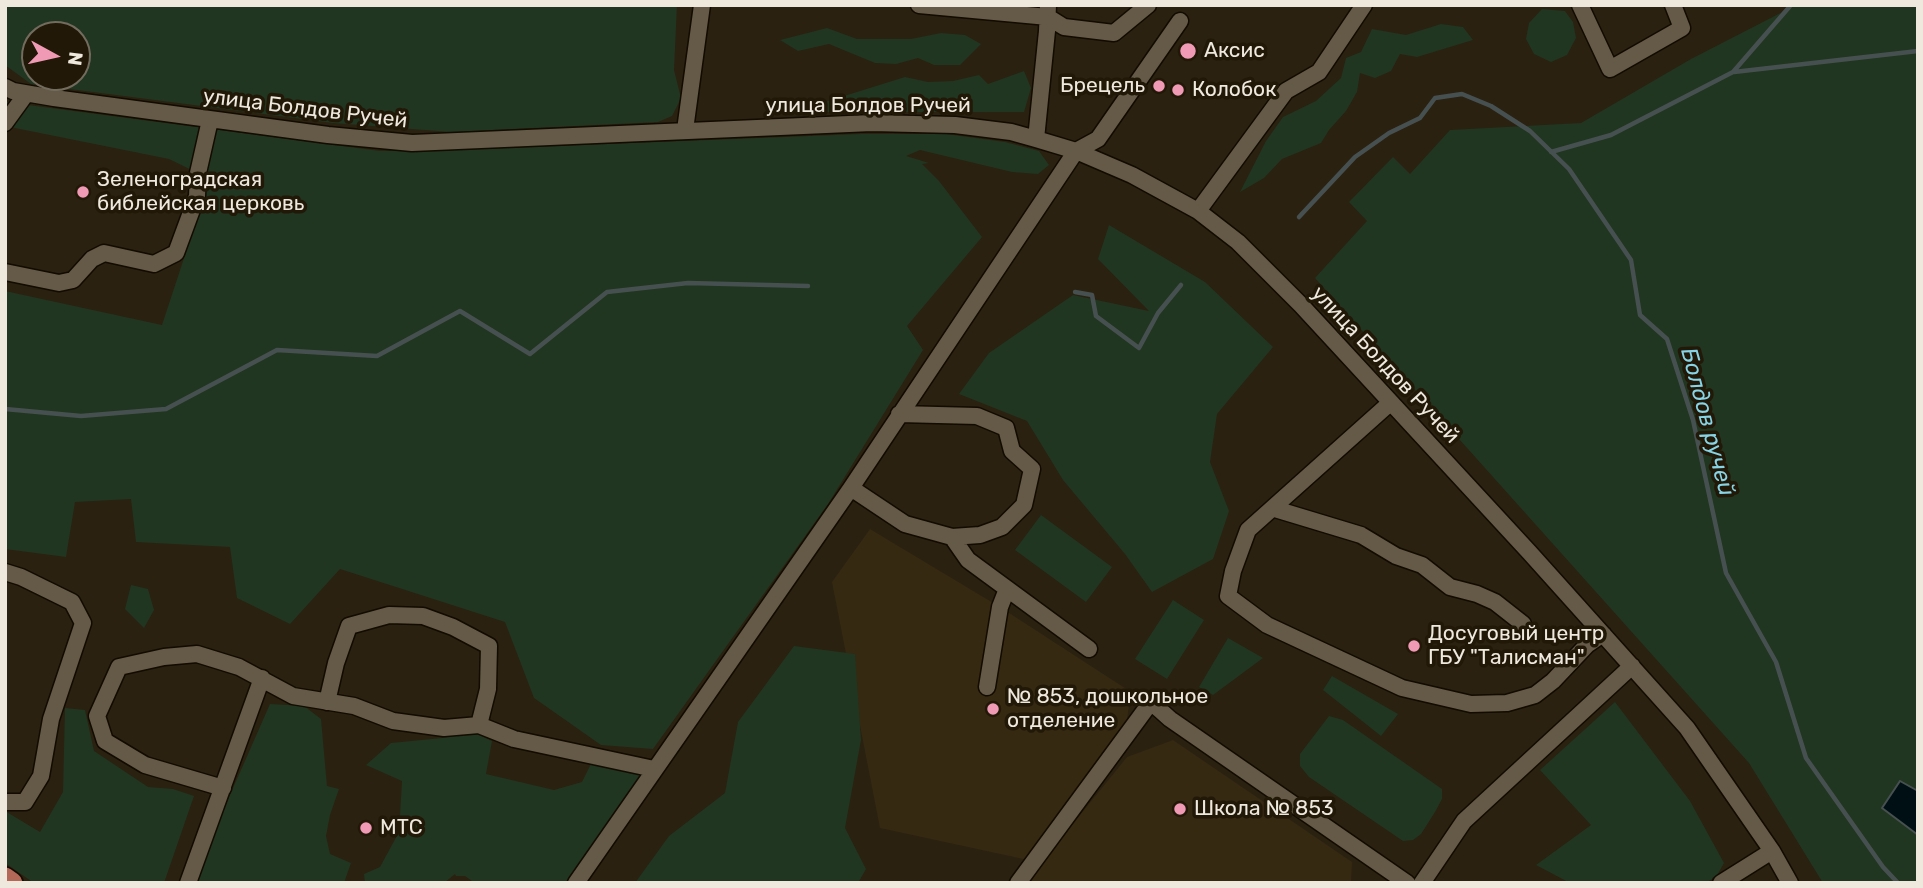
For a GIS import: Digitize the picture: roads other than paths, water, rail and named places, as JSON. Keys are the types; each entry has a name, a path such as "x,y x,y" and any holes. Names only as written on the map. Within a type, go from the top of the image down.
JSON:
{"main road":[{"path":"5,878 12,883"}],"street":[{"path":"685,130 702,5"},
{"path":"919,5 1048,11 1064,27 1114,33 1148,5"},
{"path":"1198,211 1286,91 1319,72 1364,5"},
{"path":"1580,5 1610,69 1682,27 1673,5"},
{"path":"1036,139 1048,11"},
{"path":"576,883 851,488 1076,151 1098,139 1180,21"},
{"name":"улица Болдов Ручей","path":"5,87 26,94 210,120 412,144 685,130 929,123 982,127 1076,151 1132,175 1198,211 1238,242 1265,268 1687,728 1772,851 1790,883"},
{"path":"5,123 26,94"},
{"path":"5,272 59,283 73,280 92,259 104,253 154,264 176,253 197,195 198,173 210,120"},
{"path":"1390,403 1275,509 1248,530 1233,571 1228,596 1267,625 1326,650 1402,688 1471,704 1507,704 1535,695 1553,681 1587,645 1603,634"},
{"path":"851,488 905,524 952,537 980,535 1002,527 1024,505 1032,469 1012,451 1006,428 977,416 899,414"},
{"path":"1275,509 1361,535 1396,556 1422,565 1450,587 1495,602 1522,624"},
{"path":"952,537 968,560 1089,649"},
{"path":"5,572 72,602 83,623 51,719 41,776 25,802 5,802"},
{"path":"987,687 1000,607 1007,589"},
{"path":"327,702 336,663 349,626 389,615 424,617 453,627 489,646 488,689 479,725"},
{"path":"223,789 145,765 105,741 97,716 119,667 164,657 197,654 239,667 293,696 354,706 393,721 444,728 479,725 514,739 654,769"},
{"path":"1422,883 1464,821 1632,666"},
{"path":"188,883 262,678"},
{"path":"1018,883 1151,702 1170,719 1407,883"},
{"path":"1721,883 1772,851"}],"waterway":[{"path":"1551,152 1611,135 1733,72 1791,5"},
{"path":"1734,72 1918,51"},
{"name":"Болдов ручей","path":"1299,217 1355,157 1389,133 1420,118 1435,98 1462,94 1491,106 1530,131 1569,169 1631,260 1640,315 1667,339 1693,420 1726,573 1776,662 1806,758 1883,867 1898,883"},
{"path":"5,409 81,416 166,409 277,350 377,356 460,311 530,354 607,292 688,283 808,286"},
{"name":"Болдов ручей","path":"1075,292 1092,295 1096,316 1139,348 1158,313 1181,285"}],"place":[{"name":"Аксис","path":"1188,51"},
{"name":"Брецель","path":"1159,86"},
{"name":"Колобок","path":"1178,90"},
{"name":"Зеленоградская библейская церковь","path":"83,192"},
{"name":"Досуговый центр ГБУ \"Талисман\"","path":"1414,646"},
{"name":"№ 853, дошкольное отделение","path":"993,709"},
{"name":"Школа № 853","path":"1180,809"},
{"name":"МТС","path":"366,828"}]}
